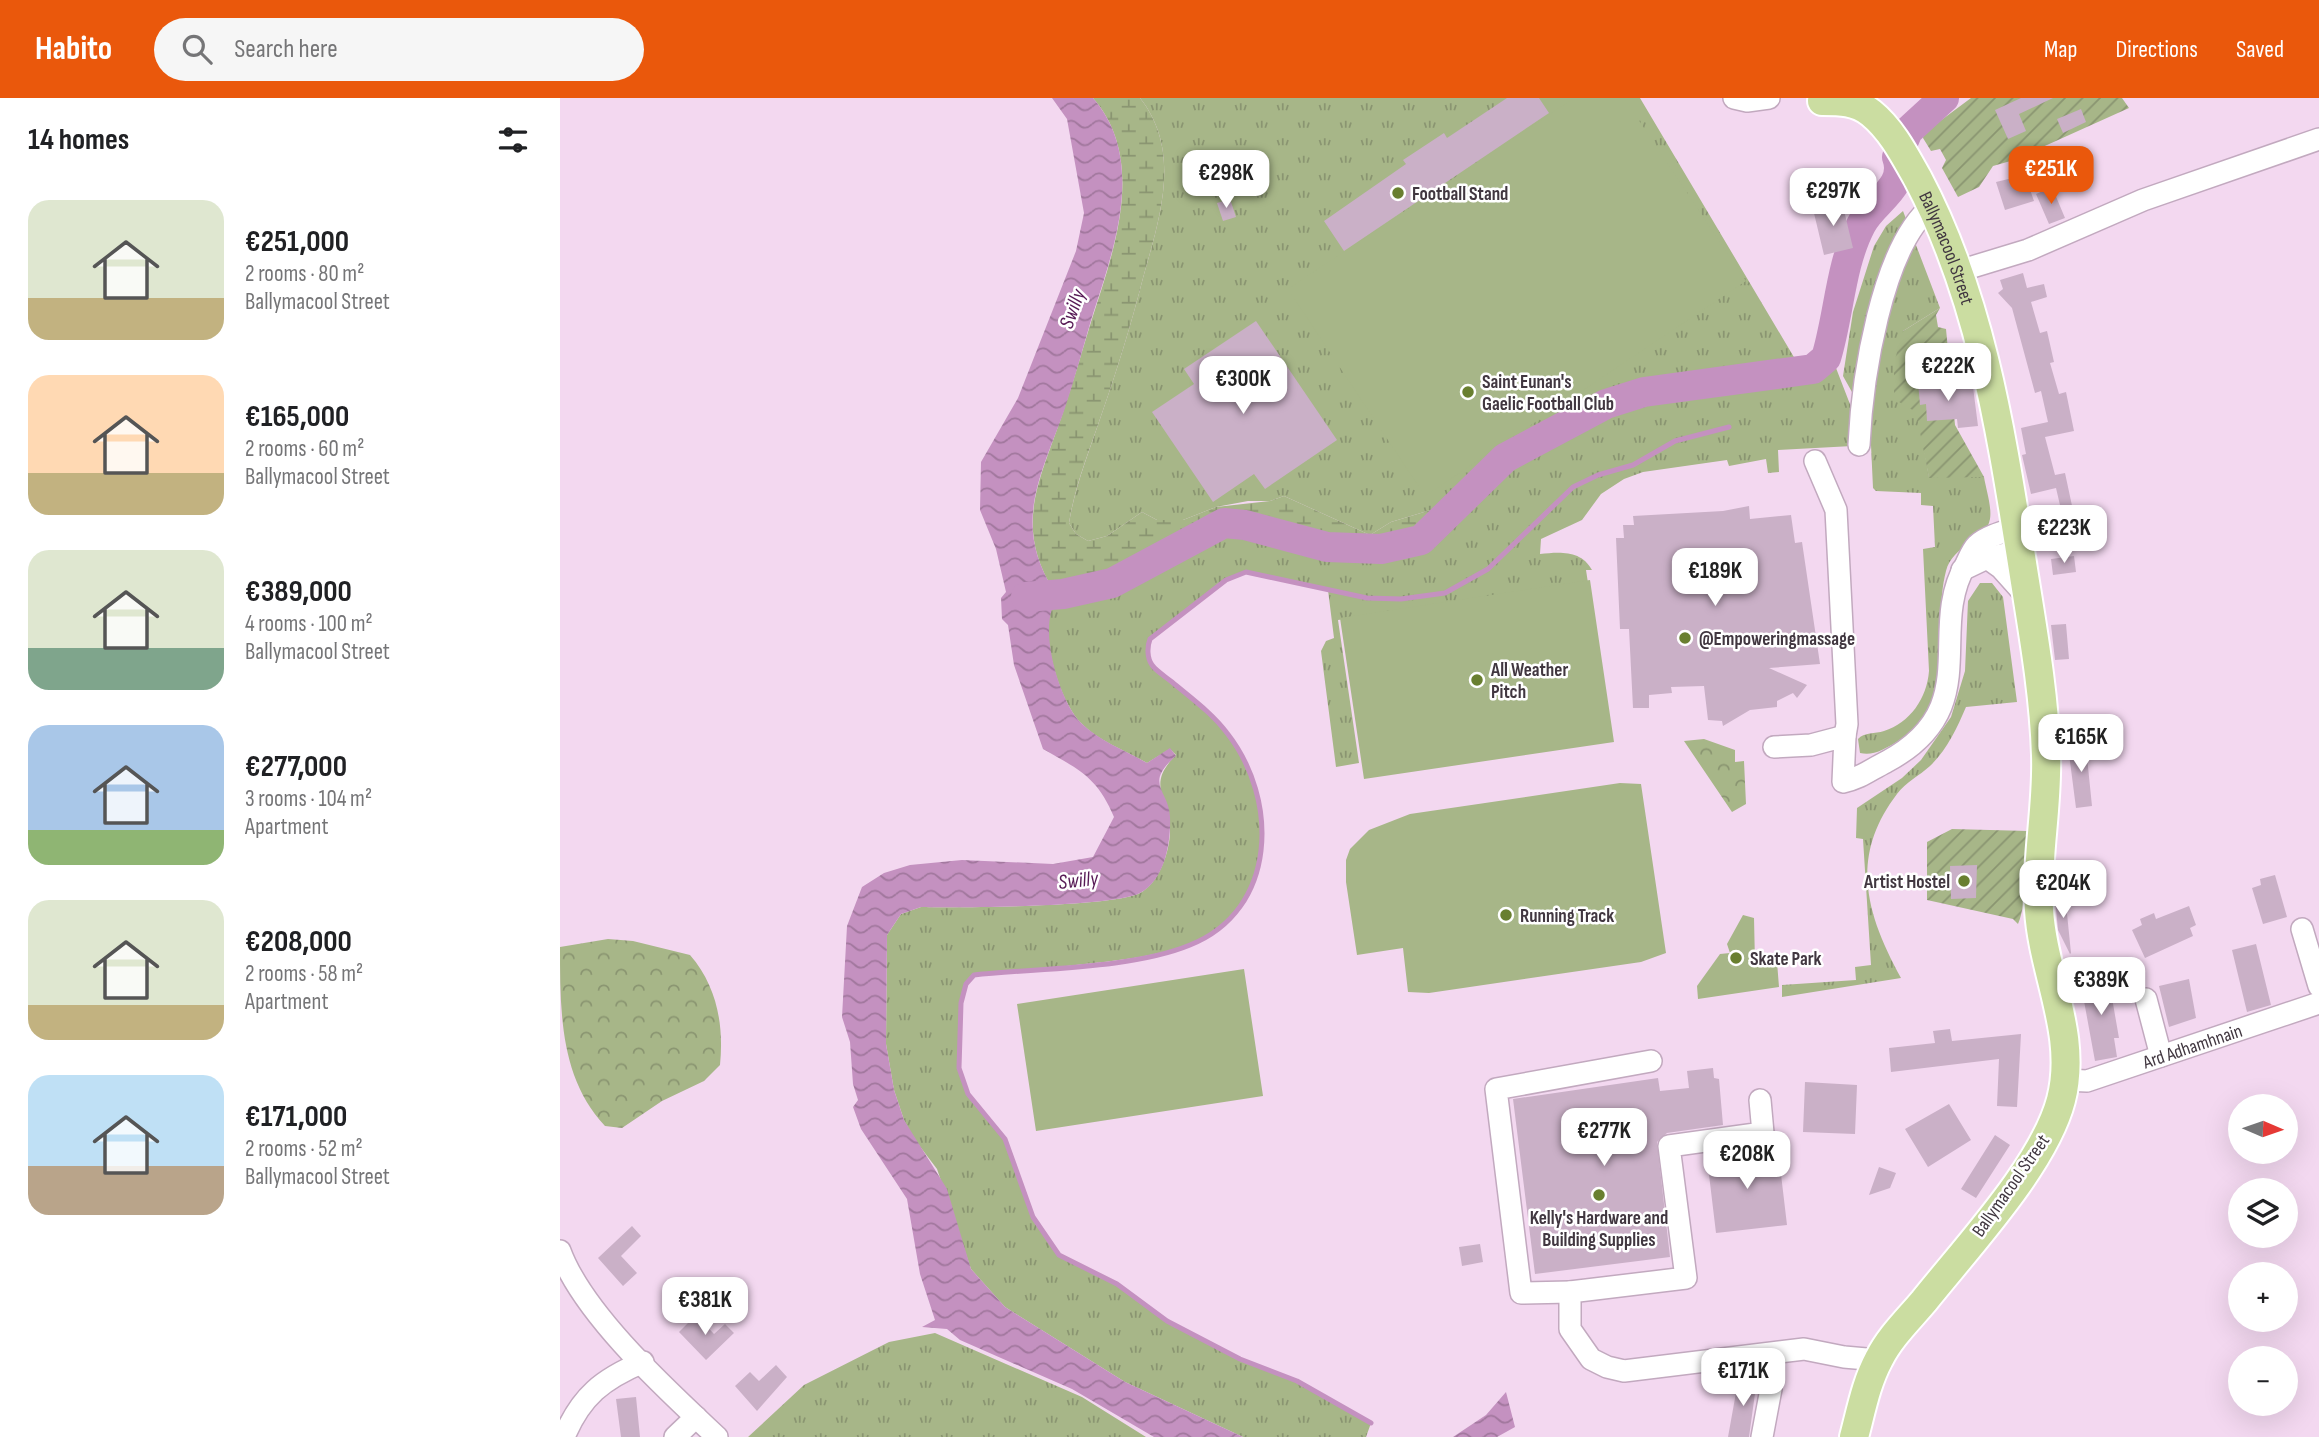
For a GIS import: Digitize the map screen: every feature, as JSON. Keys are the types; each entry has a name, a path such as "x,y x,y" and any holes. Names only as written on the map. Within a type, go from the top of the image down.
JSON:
{"main road":[{"name":"Ballymacool Street","path":"1854,1437 1878,1360 1900,1327 2000,1204 2044,1140 2056,1114 2065,1080 2064,1034 2042,937 2039,908 2046,754 2027,597 1987,372 1959,271 1932,206 1876,98"},
{"name":"Ballymacool Street","path":"1818,99 1843,101 1861,107 1879,121 1902,152"}],"street":[{"path":"1734,98 1747,101 1769,98"},
{"path":"1959,271 2028,250 2143,200 2319,139"},
{"path":"1859,445 1861,396 1888,284 1907,232 1932,206"},
{"path":"1815,461 1836,510 1845,736 1843,772 1862,778 1912,745 1941,706 1951,670 1954,586 1962,570 1976,546 1994,535 2018,539"},
{"path":"1962,570 2018,539"},
{"path":"1987,558 2001,568 2027,597"},
{"path":"1773,747 1811,745 1845,736"},
{"path":"2302,929 2319,986"},
{"path":"2146,999 2161,1056"},
{"name":"Ard Adhamhnain","path":"2065,1080 2087,1081 2319,1003"},
{"path":"1651,1061 1496,1089 1521,1293 1570,1292 1686,1278 1669,1146 1762,1133 1760,1100"},
{"path":"560,1251 566,1269 587,1303 717,1437"},
{"path":"1570,1292 1570,1329 1591,1359 1624,1371 1804,1349 1878,1360"},
{"path":"1762,1437 1771,1389 1768,1354"},
{"path":"564,1437 572,1417 608,1377 643,1362"},
{"path":"676,1437 696,1417"}],"green space":[{"path":"1093,98 1140,98 1153,119 1161,141 1164,186 1134,313 1075,495 1069,523 1076,534 1088,541 1107,536 1142,512 1157,520 1183,520 1216,507 1270,501 1284,496 1370,535 1391,522 1444,506 1458,492 1479,483 1431,533 1421,540 1381,549 1327,547 1246,525 1224,523 1112,583 1063,594 1054,591 1041,566 1034,543 1035,499 1108,267 1121,208 1119,150 1110,123"},
{"path":"1140,98 1640,98 1798,364 1732,367 1679,374 1637,387 1625,397 1720,379 1802,373 1821,364 1836,368 1853,412 1862,410 1843,376 1853,312 1874,246 1886,226 1903,211 1940,308 1903,331 1929,477 1984,477 1990,504 1987,527 1955,555 1946,571 1936,688 1928,709 1915,727 1895,743 1870,754 1860,753 1858,739 1902,722 1916,708 1925,691 1929,671 1923,549 1935,547 1933,506 1921,505 1921,493 1876,491 1873,488 1871,445 1778,450 1779,472 1768,473 1766,459 1729,466 1727,460 1643,472 1624,479 1601,494 1582,520 1541,539 1540,554 1569,554 1587,563 1592,570 1586,570 1588,583 1338,620 1359,763 1336,767 1321,651 1326,641 1334,638 1328,590 1246,572 1226,580 1150,639 1148,652 1152,665 1224,730 1245,759 1260,804 1260,852 1253,884 1239,908 1220,927 1197,941 1171,950 1114,961 974,975 966,984 961,1003 959,1068 969,1094 1005,1139 1033,1217 1059,1255 1117,1284 1167,1321 1240,1359 1297,1381 1371,1423 1366,1437 1243,1437 1125,1382 1005,1307 971,1269 937,1169 912,1136 904,1120 894,1090 886,1044 887,935 901,914 921,907 1034,906 1124,898 1147,888 1158,875 1165,858 1170,833 1160,784 1167,766 1176,755 1170,749 1147,763 1095,735 1073,713 1055,672 1049,640 1049,614 1059,595 1112,583 1224,523 1246,525 1327,547 1381,549 1400,546 1421,540 1431,533 1478,485 1458,492 1444,506 1391,522 1370,535 1284,496 1270,501 1248,501 1216,507 1183,520 1157,520 1142,512 1107,536 1088,541 1076,534 1069,523 1075,496 1129,330 1155,233 1164,186 1161,141 1153,119"},
{"name":"Saint Eunan's Gaelic Football Club","path":"1574,98 1624,98 1746,281 1425,496 1288,289"},
{"path":"1971,98 2122,98 2129,108 2014,160 1993,166 1979,187 1958,197 1942,168 1946,160 1940,149 1931,151 1923,138 1924,133"},
{"path":"1940,308 1936,315 1938,327 1946,329 1955,425 1984,477 1929,478 1916,412 1894,399 1894,363 1903,331"},
{"name":"All Weather Pitch","path":"1590,580 1614,742 1364,779 1340,618"},
{"path":"1980,583 1992,583 2003,597 2017,702 1966,707 1942,753 1897,794 1882,817 1872,840 1868,886 1872,908 1879,931 1901,978 1782,997 1782,985 1856,980 1855,967 1871,965 1863,839 1856,838 1857,808 1902,778 1921,760 1951,717 1965,671 1968,601"},
{"path":"1704,739 1735,750 1735,762 1744,761 1746,804 1732,812 1684,741"},
{"name":"Running Track","path":"1620,783 1641,784 1666,953 1641,962 1429,993 1408,992 1403,948 1357,955 1346,882 1346,860 1350,849 1369,830 1410,814"},
{"path":"1952,829 2028,831 2023,904 2018,924 2013,919 1927,900 1927,842"},
{"name":"Skate Park","path":"1743,915 1754,918 1755,963 1777,962 1779,987 1698,999 1697,986 1720,954 1730,953 1727,944"},
{"path":"608,939 633,941 690,955 707,980 717,1007 721,1035 720,1065 704,1081 662,1101 622,1128 605,1126 590,1107 571,1065 562,1020 560,947"},
{"path":"1244,969 1263,1096 1036,1131 1017,1004"},
{"path":"935,1333 1082,1397 1146,1437 748,1437 804,1385 889,1342"}],"water":[{"name":"Swilly","path":"1052,98 1093,98 1109,122 1119,149 1121,205 1109,263 1069,397 1040,477 1033,521 1034,543 1041,566 1054,591 1063,594 1054,604 1049,638 1057,678 1073,712 1081,723 1096,735 1147,763 1170,748 1176,756 1166,766 1159,780 1169,808 1168,849 1161,870 1149,887 1124,898 1035,906 921,907 901,914 887,935 886,1044 894,1090 904,1120 947,1189 971,1269 1005,1307 1125,1382 1243,1437 1154,1437 1072,1389 960,1340 947,1329 922,1327 935,1320 920,1274 907,1199 861,1129 853,1107 858,1100 853,1084 850,1042 842,1017 847,926 862,887 884,873 910,865 962,860 1053,864 1093,857 1114,817 1094,783 1043,749 1014,665 1008,625 1002,619 1001,598 1006,592 996,549 980,510 981,462 1018,398 1076,251 1084,213 1067,119"},
{"path":"1506,1392 1515,1427 1497,1437 1453,1437 1486,1415"}],"building":[{"name":"Football Stand","path":"1507,98 1539,98 1549,113 1344,251 1324,221 1406,164 1403,160 1444,133 1447,138"},
{"path":"2021,98 2053,98 2019,114 2026,131 2008,139 1995,110"},
{"path":"2081,109 2086,122 2063,133 2057,119"},
{"path":"2025,175 2034,201 2005,210 1996,182"},
{"path":"2052,187 2065,218 2049,224 2036,194"},
{"path":"1230,199 1236,217 1223,221 1217,203"},
{"path":"1842,202 1853,248 1824,255 1813,209"},
{"path":"2023,273 2027,288 2044,284 2047,297 2031,302 2040,333 2047,331 2054,362 2050,363 2059,394 2066,392 2074,431 2045,437 2055,475 2065,473 2074,515 2063,518 2056,488 2031,494 2022,455 2026,454 2021,428 2048,422 2041,391 2035,393 2012,308 1998,293 2003,289 2000,280"},
{"path":"1256,321 1337,440 1265,489 1254,474 1213,502 1152,412 1194,384 1184,369"},
{"path":"1949,379 1950,389 1973,387 1978,426 1958,428 1957,419 1927,421 1926,404 1920,405 1918,382"},
{"path":"1749,506 1750,519 1791,515 1795,543 1802,542 1820,664 1769,668 1807,685 1797,698 1793,693 1777,701 1777,707 1750,710 1723,726 1722,721 1708,720 1704,686 1671,687 1672,693 1649,695 1649,708 1633,708 1629,629 1620,629 1616,538 1624,538 1623,525 1634,525 1633,516 1723,511"},
{"path":"2074,556 2076,572 2053,575 2051,559"},
{"path":"2066,624 2069,659 2055,660 2051,625"},
{"path":"2090,743 2092,757 2087,757 2092,806 2076,808 2068,746"},
{"path":"1977,865 1976,898 1951,899 1950,866"},
{"path":"2275,875 2287,917 2263,924 2252,888 2261,885 2260,879"},
{"path":"2065,894 2070,954 2058,930 2056,909 2055,895"},
{"path":"2189,906 2196,925 2190,928 2193,936 2145,958 2132,930 2142,925 2140,919 2154,913 2156,919"},
{"path":"2256,944 2271,1005 2247,1012 2232,950"},
{"path":"2099,971 2112,998 2119,1038 2114,1038 2117,1057 2095,1061 2084,1001 2094,1000 2080,972"},
{"path":"2189,979 2196,1018 2169,1027 2159,986"},
{"path":"1950,1029 1952,1041 2021,1034 2017,1107 1997,1106 1999,1059 1891,1072 1889,1048 1935,1043 1933,1031"},
{"name":"Kelly's Hardware and Building Supplies","path":"1713,1068 1714,1078 1719,1079 1723,1125 1667,1133 1657,1142 1670,1257 1535,1274 1513,1099 1658,1078 1660,1091 1689,1088 1687,1071"},
{"path":"1805,1082 1857,1085 1855,1134 1803,1132"},
{"path":"1949,1104 1971,1140 1928,1167 1905,1129"},
{"path":"1995,1135 2010,1145 1976,1198 1961,1189"},
{"path":"1778,1149 1787,1225 1716,1233 1707,1158"},
{"path":"1879,1167 1896,1173 1890,1188 1869,1195"},
{"path":"632,1226 641,1236 621,1256 637,1273 623,1286 598,1258"},
{"path":"1480,1244 1483,1262 1462,1266 1459,1247"},
{"path":"696,1315 714,1334 725,1324 734,1333 706,1360 679,1332"},
{"path":"776,1365 787,1377 757,1411 735,1386 750,1372 759,1381"},
{"path":"1739,1376 1757,1379 1749,1437 1728,1437"},
{"path":"636,1397 640,1437 621,1437 616,1399"}],"waterway":[{"path":"1026,597 1063,594 1112,583 1224,523 1245,525 1327,547 1381,549 1421,540 1505,458 1606,404 1644,392 1813,369 1826,358 1848,257 1861,225 1894,185 1899,168 1897,157 1908,131 1944,98"},
{"path":"1371,1423 1297,1381 1240,1359 1167,1321 1117,1284 1059,1255 1033,1217 1005,1139 968,1094 959,1068 961,1003 966,984 974,975 1113,963 1167,953 1190,945 1219,929 1240,906 1254,880 1261,851 1261,820 1256,789 1244,760 1227,733 1208,712 1154,667 1148,652 1150,639 1226,580 1246,572 1367,598 1401,599 1445,593 1488,569 1573,487 1598,475 1633,465 1675,441 1729,427"}],"place":[{"name":"Football Stand","path":"1398,193"},
{"name":"Saint Eunan's Gaelic Football Club","path":"1468,392"},
{"name":"@Empoweringmassage","path":"1685,638"},
{"name":"All Weather Pitch","path":"1477,680"},
{"name":"Artist Hostel","path":"1964,881"},
{"name":"Running Track","path":"1506,915"},
{"name":"Skate Park","path":"1736,958"},
{"name":"Kelly's Hardware and Building Supplies","path":"1599,1195"}]}
